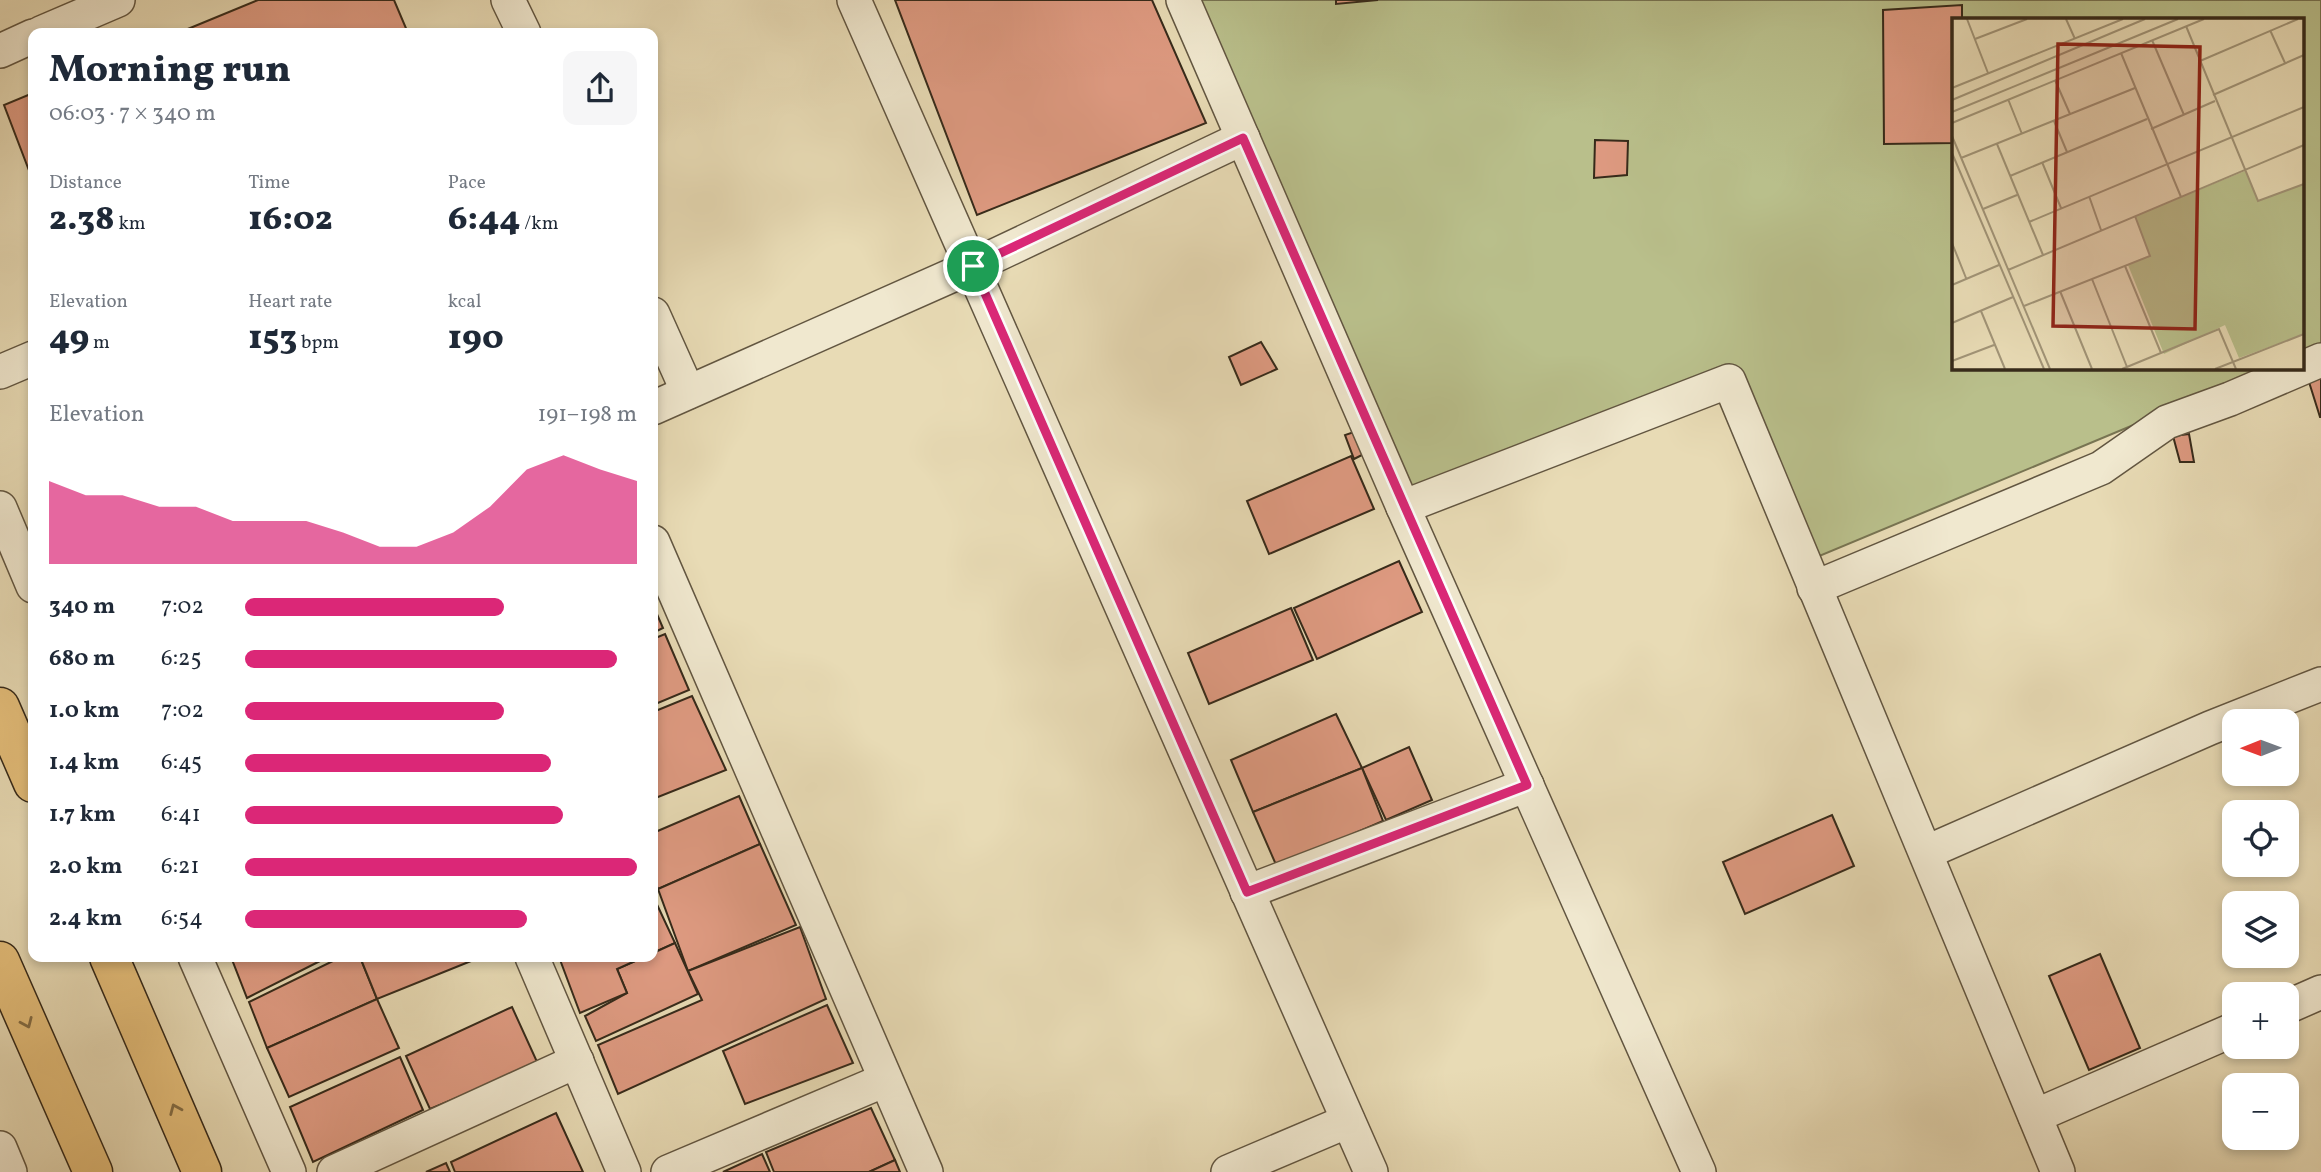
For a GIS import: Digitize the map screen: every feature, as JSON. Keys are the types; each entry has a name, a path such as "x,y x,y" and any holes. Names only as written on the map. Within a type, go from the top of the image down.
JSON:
{"main road":[{"path":"0,707 28,771"},
{"path":"0,961 93,1172"},
{"path":"111,962 202,1172"}],"street":[{"path":"53,28 118,0"},
{"path":"508,0 521,28"},
{"path":"854,0 1371,1172"},
{"path":"1183,0 1699,1172"},
{"path":"0,51 28,39"},
{"path":"658,406 973,266 1243,138"},
{"path":"658,325 688,392"},
{"path":"0,372 28,360"},
{"path":"2304,367 2321,360"},
{"path":"1814,588 2101,468 2167,422 2300,369"},
{"path":"1404,507 1729,381 2059,1172"},
{"path":"0,508 28,574"},
{"path":"658,554 926,1172"},
{"path":"1927,852 2210,728 2321,684"},
{"path":"1247,892 1527,785"},
{"path":"197,962 289,1172"},
{"path":"534,962 624,1172"},
{"path":"2299,1002 2321,992"},
{"path":"2035,1116 2222,1035"},
{"path":"334,1172 576,1061"},
{"path":"668,1172 885,1080"},
{"path":"1228,1172 1348,1121"},
{"path":"0,1148 10,1172"}],"green space":[{"path":"1183,0 2321,0 2321,346 2304,353 2304,18 1952,18 1952,369 2268,369 1805,562 1728,381 1403,507"}],"building":[{"path":"258,0 394,0 406,28 190,28"},
{"path":"895,0 1152,0 1206,123 977,215"},
{"path":"1336,0 1378,0 1336,4"},
{"path":"1962,5 1962,18 1952,18 1952,143 1884,144 1883,10"},
{"path":"28,95 28,168 4,105"},
{"path":"1595,140 1628,141 1627,175 1594,178"},
{"path":"1261,342 1277,369 1241,385 1229,357"},
{"path":"2321,378 2321,417 2320,417 2309,382"},
{"path":"1357,431 1366,453 1354,459 1345,435"},
{"path":"2189,434 2194,462 2180,462 2173,436"},
{"path":"1351,456 1374,509 1269,554 1247,501"},
{"path":"1399,561 1422,612 1317,659 1294,608"},
{"path":"1291,608 1313,660 1209,704 1188,653"},
{"path":"658,616 663,628 658,630"},
{"path":"665,634 689,690 658,703 658,637"},
{"path":"692,696 726,770 658,797 658,710"},
{"path":"1336,714 1362,768 1253,812 1231,760"},
{"path":"1409,747 1432,800 1386,820 1362,768"},
{"path":"1362,768 1383,821 1277,867 1253,812"},
{"path":"739,796 760,844 658,889 658,831"},
{"path":"1832,815 1854,866 1745,914 1723,862"},
{"path":"760,844 796,925 688,971 658,889"},
{"path":"658,907 675,943 658,951"},
{"path":"800,927 826,999 618,1094 598,1045 702,1000 688,971"},
{"path":"675,943 698,994 596,1041 585,1016 627,993 617,969 633,962 658,962 658,951"},
{"path":"2100,954 2140,1048 2089,1070 2049,976"},
{"path":"233,962 318,962 247,998"},
{"path":"331,962 362,962 377,999 267,1048 249,1002"},
{"path":"362,962 469,962 377,999"},
{"path":"561,962 633,962 617,969 627,993 580,1013"},
{"path":"377,999 399,1048 289,1097 267,1048"},
{"path":"827,1005 853,1063 745,1104 723,1051"},
{"path":"512,1007 538,1064 430,1109 406,1056"},
{"path":"400,1057 423,1110 313,1162 290,1107"},
{"path":"871,1108 895,1160 869,1172 774,1172 766,1152"},
{"path":"556,1113 583,1172 455,1172 451,1162"},
{"path":"762,1154 770,1172 723,1172"},
{"path":"895,1160 900,1172 869,1172"},
{"path":"446,1163 450,1172 426,1172"}],"route":[{"path":"1243,138 1527,785 1247,892 973,266 1243,138"}]}
